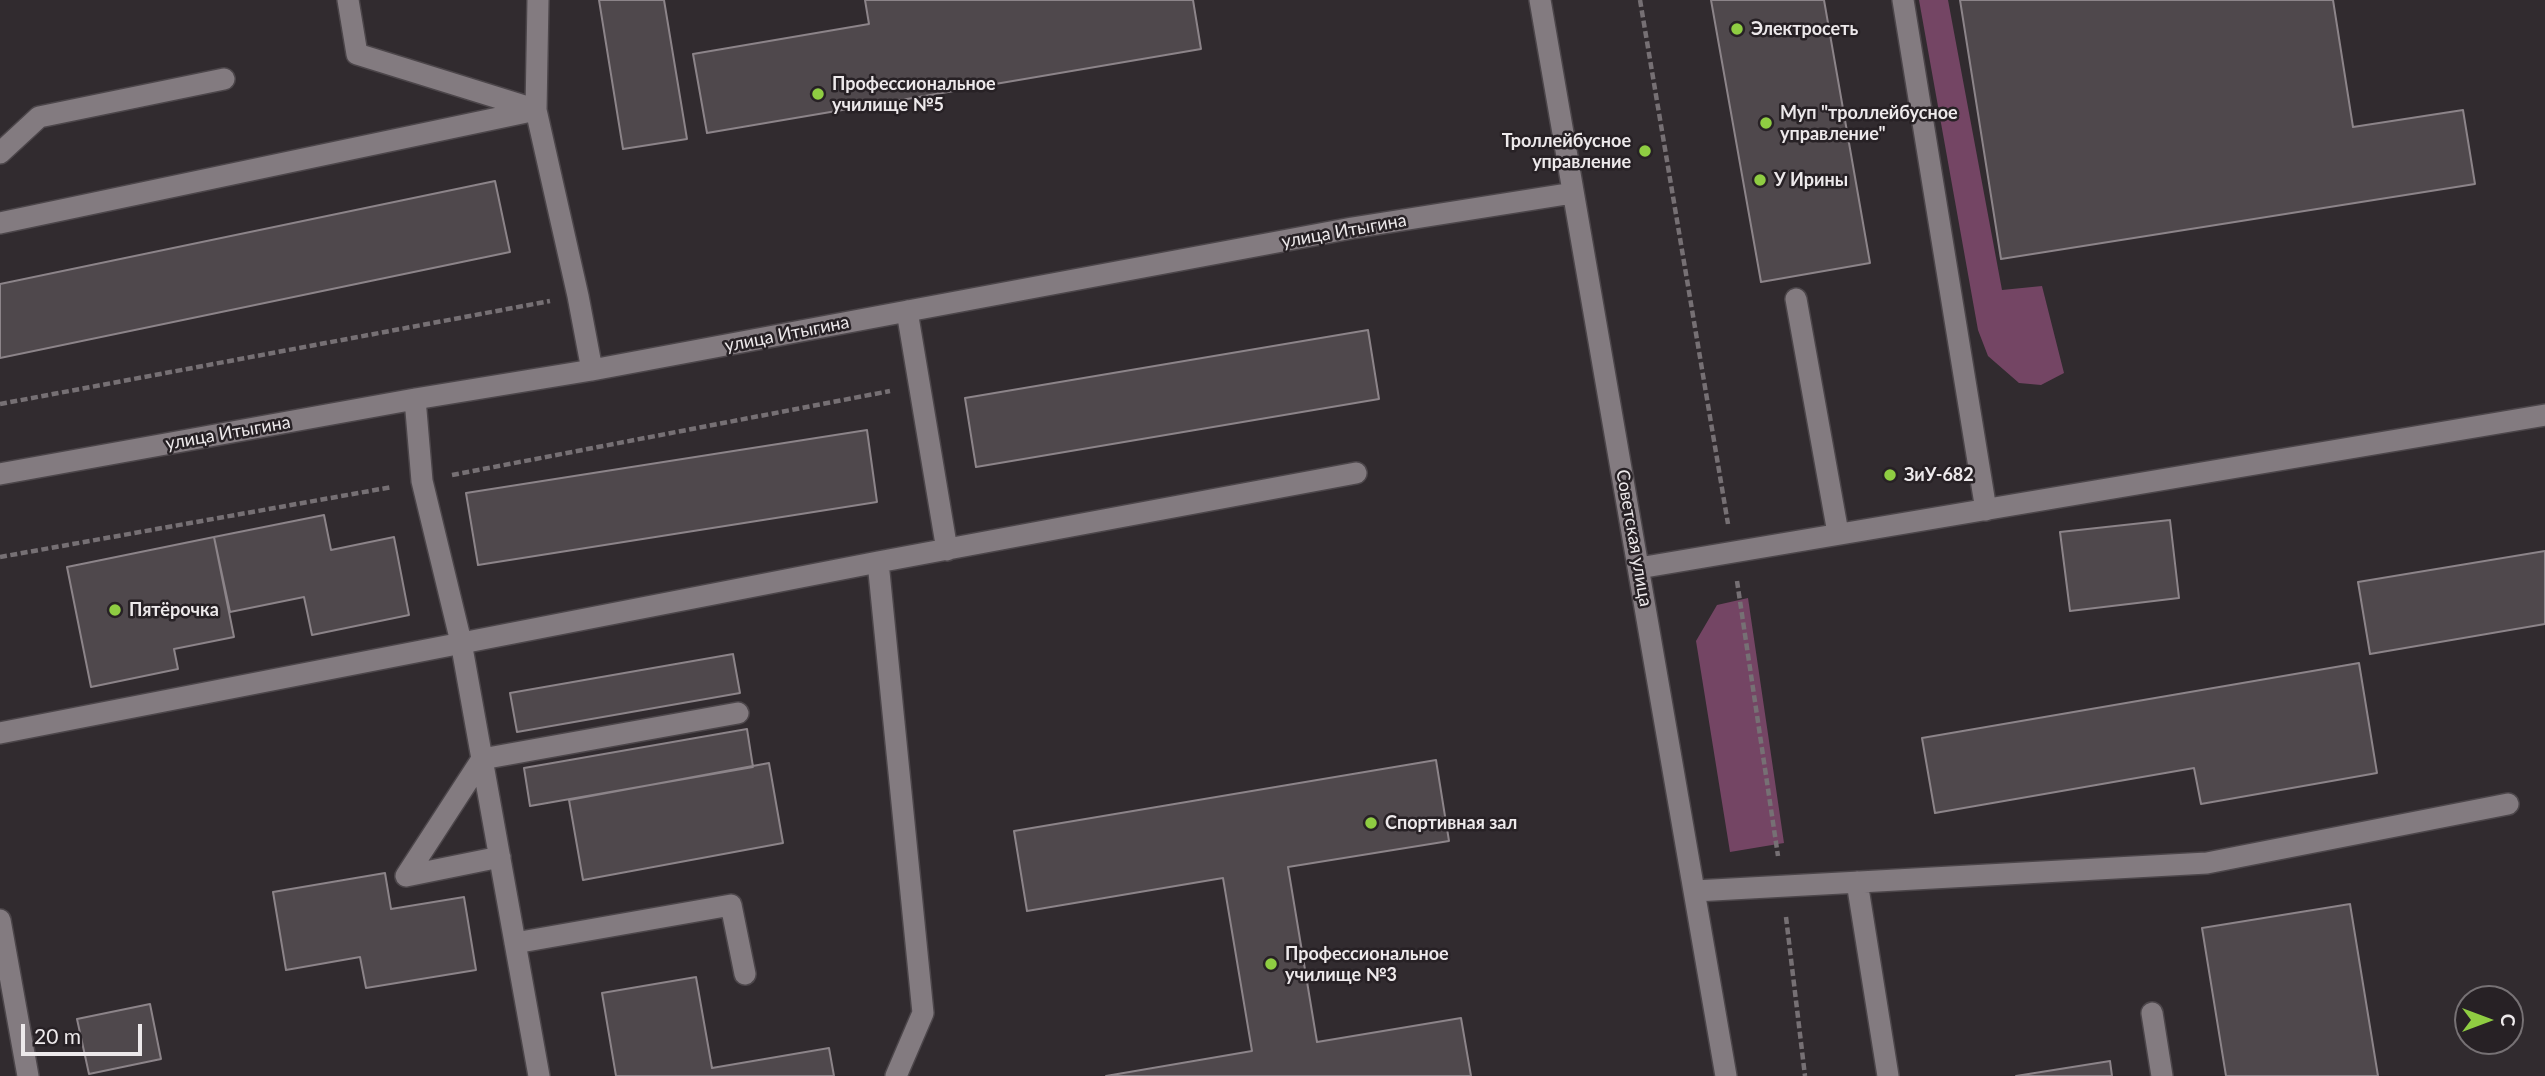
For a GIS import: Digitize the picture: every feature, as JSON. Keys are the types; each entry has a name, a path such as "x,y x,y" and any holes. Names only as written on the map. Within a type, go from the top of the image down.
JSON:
{"street":[{"path":"348,0 357,54 536,110"},
{"path":"538,0 536,110 579,296 593,370"},
{"name":"Советская улица","path":"1540,0 1726,1076"},
{"path":"1903,0 1986,510"},
{"path":"0,153 39,117 224,79"},
{"path":"0,223 536,110"},
{"name":"улица Итыгина","path":"0,474 415,399 593,370 1352,228 1573,193"},
{"path":"1796,299 1838,533"},
{"path":"907,311 947,550"},
{"path":"415,399 422,481 461,642 539,1076"},
{"path":"1639,568 2545,415"},
{"path":"0,733 878,562 1356,473"},
{"path":"878,562 923,1013 896,1076"},
{"path":"500,857 406,876 482,759 738,713"},
{"path":"1695,891 2207,863 2508,804"},
{"path":"1857,883 1888,1076"},
{"path":"515,943 731,905 745,974"},
{"path":"0,920 27,1076"},
{"path":"2152,1013 2162,1076"}],"path":[{"path":"0,404 579,296"},
{"path":"0,557 422,481 918,385"}],"shaded area":[{"path":"1919,0 1948,0 2002,290 2042,286 2064,373 2041,385 2019,383 1988,356 1978,330"},
{"path":"1748,598 1784,843 1730,852 1696,641 1717,605"}],"building":[{"path":"599,0 664,0 687,139 623,149"},
{"name":"Профессиональное училище №5","path":"865,0 1193,0 1201,49 707,133 693,54 869,24"},
{"path":"1711,0 1824,0 1870,263 1761,282"},
{"path":"1960,0 2333,0 2353,127 2463,110 2475,184 2001,259"},
{"path":"495,181 510,252 0,358 0,284"},
{"path":"1368,330 1379,399 976,467 965,398"},
{"path":"867,430 877,502 478,565 466,493"},
{"path":"324,515 331,550 394,537 409,615 312,635 304,597 230,612 214,537"},
{"path":"2170,520 2179,598 2070,611 2060,532"},
{"path":"214,537 234,637 174,649 178,669 91,687 67,567"},
{"path":"2545,551 2545,624 2370,654 2358,582"},
{"path":"733,654 740,693 517,732 510,693"},
{"path":"2359,663 2377,773 2201,804 2194,768 1935,813 1922,738"},
{"path":"747,729 753,767 530,806 524,768"},
{"name":"Профессиональное училище №3","path":"1436,760 1449,841 1288,867 1317,1042 1461,1018 1471,1076 1106,1076 1252,1051 1223,878 1027,911 1014,831"},
{"path":"769,763 783,843 583,880 569,800"},
{"path":"385,873 391,909 464,897 476,970 366,988 360,957 286,970 273,892"},
{"path":"2350,904 2378,1076 2226,1076 2202,928"},
{"path":"696,977 712,1068 829,1048 834,1076 616,1076 602,993"},
{"path":"150,1004 161,1059 89,1074 77,1019"},
{"path":"2110,1061 2112,1076 2016,1076"}],"place":[{"name":"Электросеть","path":"1737,29"},
{"name":"Профессиональное училище №5","path":"818,94"},
{"name":"Муп \"троллейбусное управление\"","path":"1766,123"},
{"name":"Троллейбусное управление","path":"1645,151"},
{"name":"У Ирины","path":"1760,180"},
{"name":"ЗиУ-682","path":"1890,475"},
{"name":"Пятёрочка","path":"115,610"},
{"name":"Спортивная зал","path":"1371,823"},
{"name":"Профессиональное училище №3","path":"1271,964"}]}
